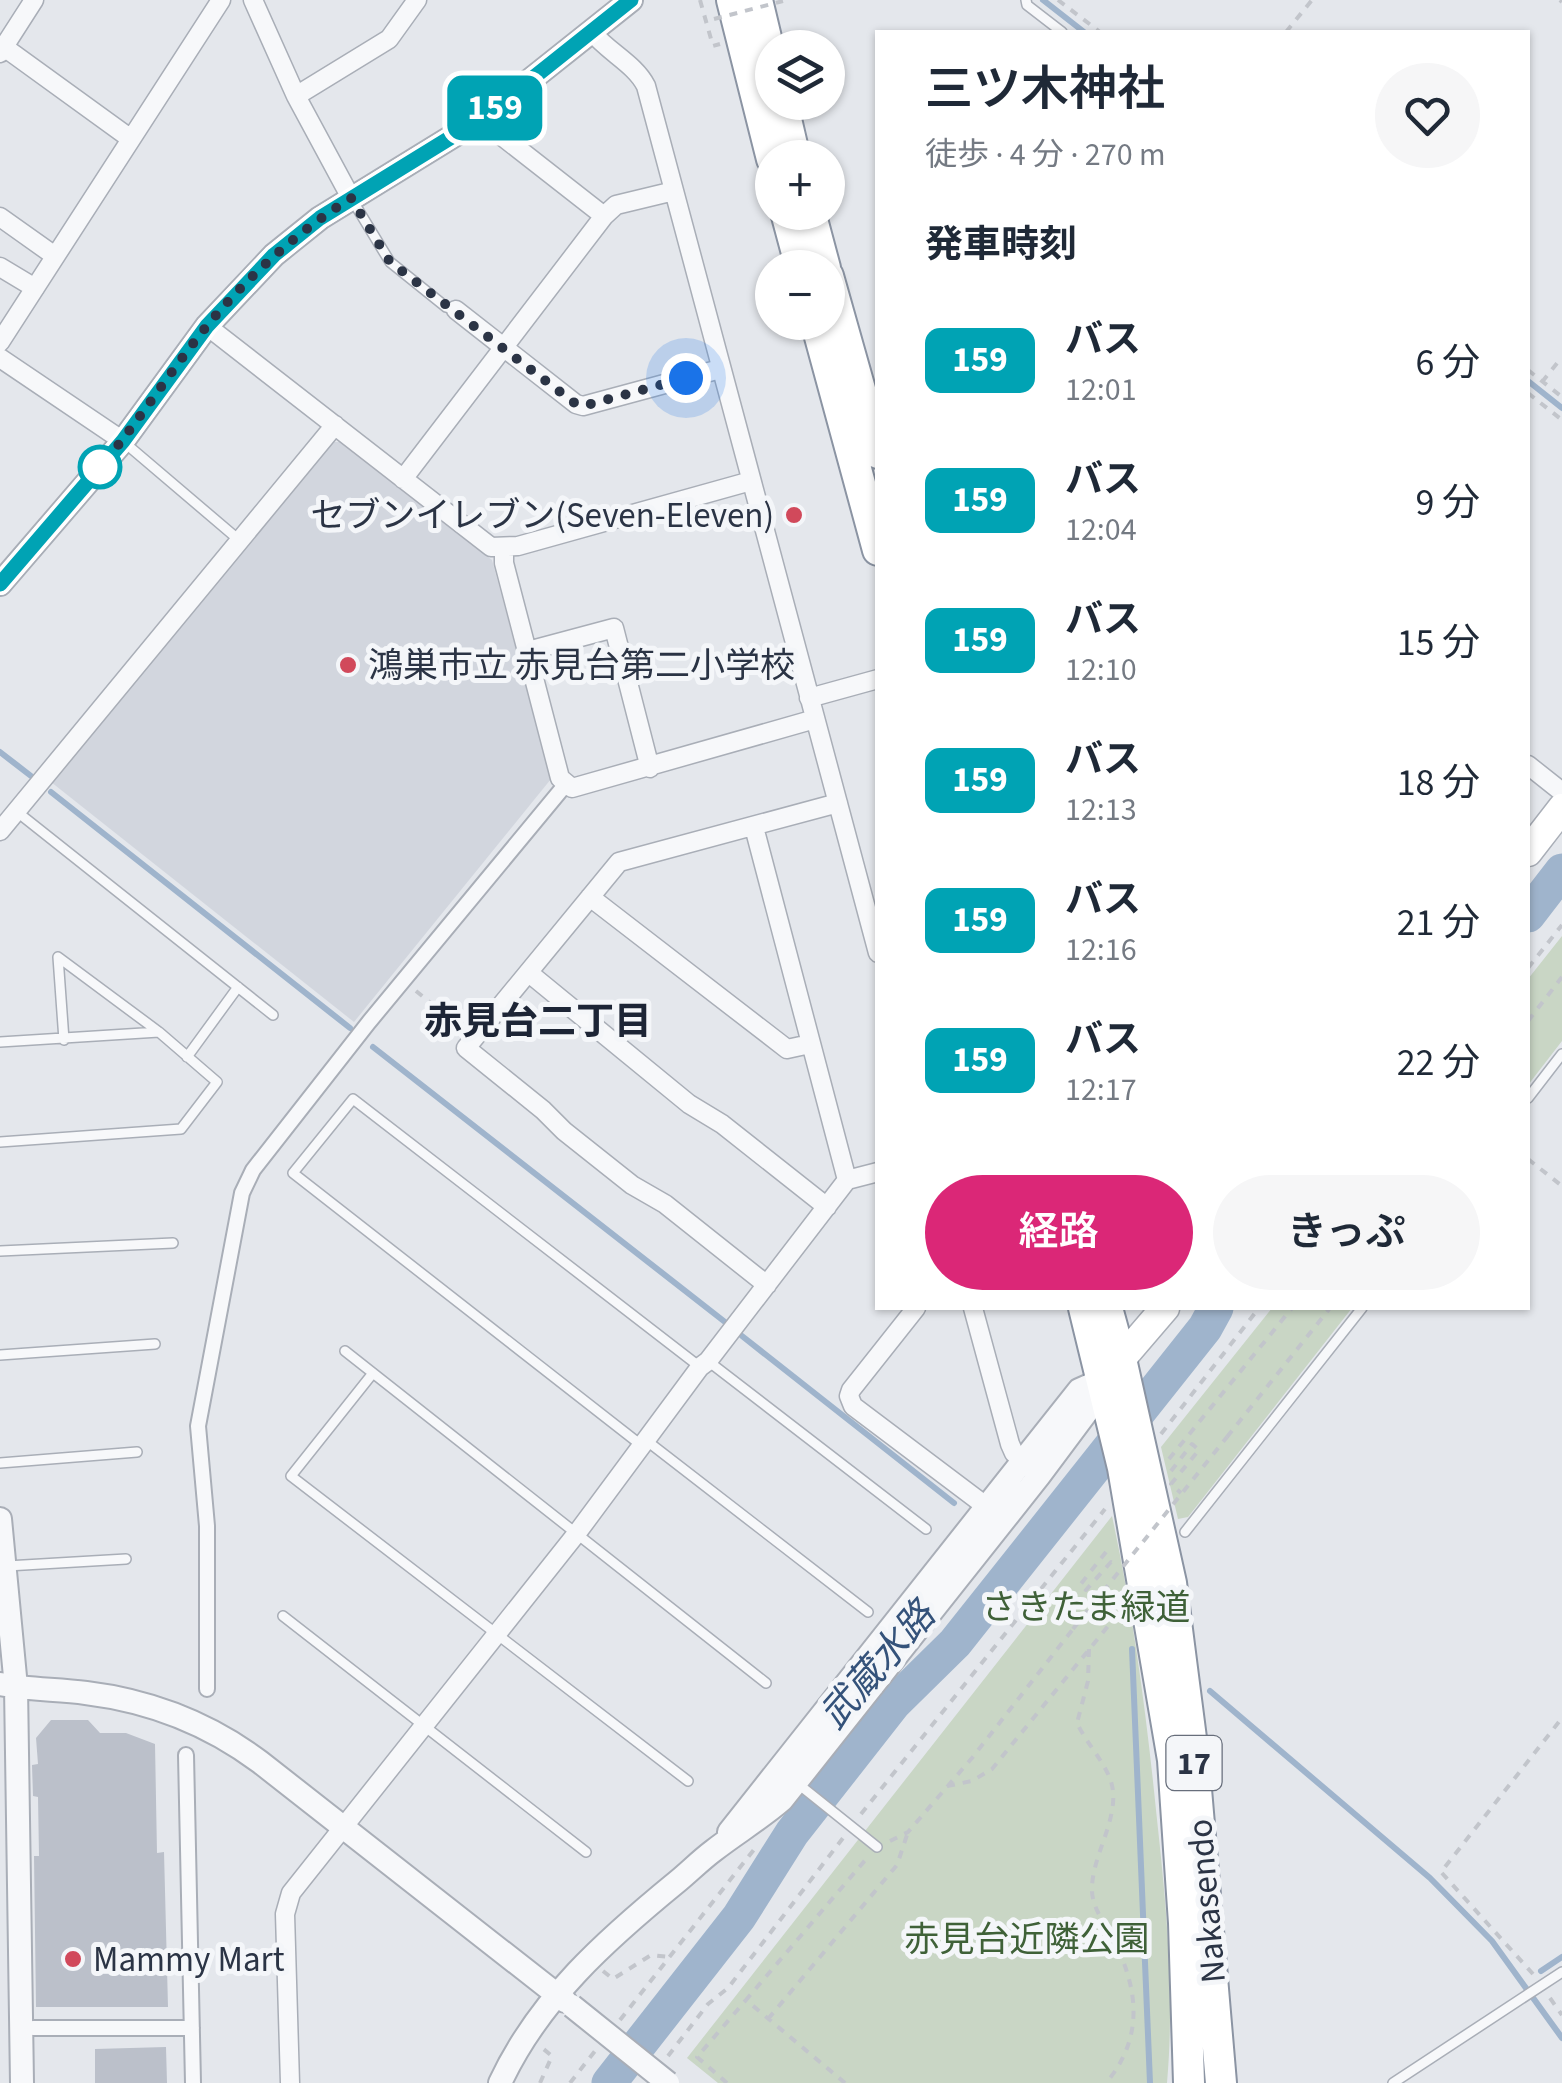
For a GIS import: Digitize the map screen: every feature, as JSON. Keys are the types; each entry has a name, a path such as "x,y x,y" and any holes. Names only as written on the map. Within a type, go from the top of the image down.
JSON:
{"highway":[{"path":"770,1 771,30"},
{"path":"723,10 766,140"},
{"path":"845,337 875,443"},
{"path":"821,340 875,539"},
{"name":"Nakasendo","path":"1085,1310 1145,1455 1170,1583 1193,1754 1221,2083"},
{"name":"Nakasendo","path":"1107,1310 1115,1382"},
{"name":"Nakasendo","path":"1145,1455 1173,1760 1189,2083"}],"main road":[{"path":"1530,849 1562,808"},
{"path":"1115,1382 1163,1310"}],"street":[{"path":"34,0 2,50 131,139"},
{"path":"0,342 220,0"},
{"path":"253,0 296,96 351,198"},
{"path":"296,96 389,39 417,0"},
{"path":"0,584 123,441 207,326 274,255 320,218 484,117 631,0"},
{"path":"592,32 643,79 875,942"},
{"path":"484,117 494,130 604,216"},
{"path":"403,480 604,216 616,205 674,191"},
{"path":"0,217 55,256"},
{"path":"0,267 34,288"},
{"path":"456,310 583,406 720,369"},
{"path":"207,326 491,547 504,548 751,481"},
{"path":"0,358 123,441"},
{"path":"0,832 335,425"},
{"path":"504,548 504,563 560,778 572,788 815,719"},
{"path":"528,651 614,628 650,768"},
{"path":"808,698 875,679"},
{"path":"1530,766 1562,792"},
{"path":"207,1689 207,1526 198,1426 242,1193 253,1170 566,784"},
{"path":"767,1285 564,1131 466,1048 619,862 838,803"},
{"path":"754,828 847,1180"},
{"path":"590,897 787,1049 810,1044"},
{"path":"529,972 689,1104 722,1124 827,1207"},
{"path":"290,2083 285,1914 290,1894 577,1534 643,1442 847,1180 875,1173"},
{"path":"914,1310 851,1390 850,1401 987,1508"},
{"path":"975,1310 1010,1444 1030,1469"},
{"path":"795,1782 987,1508 1115,1382"},
{"path":"500,2083 511,2058 564,2000 598,1948 714,1850 749,1828 795,1782 1030,1469"},
{"path":"1,1533 22,2083"},
{"path":"5,1689 125,1699 182,1716 239,1746 668,2083"},
{"path":"186,1755 193,2083"},
{"path":"33,2028 192,2028"}],"lane":[{"path":"1026,0 1027,5 1059,30"},
{"path":"351,198 390,262 446,307 456,310"},
{"path":"123,441 241,541"},
{"path":"16,811 273,1015"},
{"path":"0,1142 181,1130 218,1082 159,1032 58,957 64,1040"},
{"path":"187,1057 238,987"},
{"path":"0,1042 159,1032"},
{"path":"1530,1095 1562,1054"},
{"path":"868,1612 294,1173 353,1099 926,1529"},
{"path":"0,1251 173,1244"},
{"path":"1184,1532 1360,1310"},
{"path":"0,1354 155,1344"},
{"path":"345,1350 766,1683"},
{"path":"372,1373 291,1476 688,1781"},
{"path":"0,1463 137,1452"},
{"path":"4,1566 126,1559"},
{"path":"283,1616 586,1852"},
{"path":"795,1782 876,1847"},
{"path":"1394,2083 1562,1972"}],"path":[{"path":"700,0 713,46 720,44 723,10 770,1"},
{"path":"1058,0 1097,30"},
{"path":"1288,30 1312,0"},
{"path":"1542,382 1562,357"},
{"path":"1530,372 1562,397"},
{"path":"1530,396 1562,420"},
{"path":"1530,965 1562,924"},
{"path":"1530,1019 1562,977"},
{"path":"404,981 474,1038"},
{"path":"1530,1161 1562,1186"},
{"path":"1145,1455 1257,1310"},
{"path":"1145,1455 1290,1310"},
{"path":"768,2018 897,1865 908,1832 1328,1310"},
{"path":"1169,1474 1192,1444 1199,1450 1172,1484 1182,1492"},
{"path":"667,2057 708,2004 728,1988 848,1823 1115,1499"},
{"path":"1106,1552 1080,1585 1086,1590 1111,1562 1120,1570"},
{"path":"947,1786 972,1781 992,1769 1123,1608"},
{"path":"1090,1648 1088,1681 1077,1724 1111,1778 1112,1807 1092,1890 1098,1916 1116,1944 1137,2008 1132,2034 1115,2073 1106,2083"},
{"path":"1562,1718 1441,1872 1562,2014"},
{"path":"727,2083 697,2057 876,1847 908,1832"},
{"path":"620,2020 763,1839"},
{"path":"599,1968 613,1979 651,1955 669,1958"},
{"path":"746,2000 844,2083"},
{"path":"538,2044 552,2056 540,2083"},
{"path":"570,2083 595,2052"}],"shaded area":[{"path":"332,442 342,442 492,560 551,779 354,1022 51,782"}],"green space":[{"path":"1562,936 1562,1041 1530,1082 1530,976"},
{"name":"さきたま緑道","path":"1270,1310 1350,1310 1188,1517 1178,1519 1161,1447"},
{"name":"赤見台近隣公園","path":"1112,1516 1138,1662 1163,1879 1170,1980 1167,2083 718,2083 687,2058"}],"building":[{"path":"51,1720 88,1720 100,1733 126,1733 155,1744 157,1853 164,1852 168,2007 36,2007 34,1856 39,1856 38,1797 33,1796 32,1765 38,1764 36,1738"},
{"path":"166,2047 167,2083 95,2083 95,2049"}],"waterway":[{"path":"1043,0 1081,30"},
{"path":"1530,383 1562,408"},
{"path":"0,752 31,776"},
{"path":"51,792 350,1028"},
{"name":"武蔵水路","path":"1530,912 1562,871"},
{"path":"373,1047 725,1322"},
{"name":"武蔵水路","path":"609,2083 739,1917 792,1833 894,1703 955,1643 1205,1328 1215,1310"},
{"path":"742,1336 954,1503"},
{"path":"1132,1649 1150,2083"},
{"path":"1210,1691 1430,1878 1492,1941 1562,2038"},
{"path":"1541,1971 1562,1957"}],"bus line":[{"name":"159","path":"0,584 123,441 207,326 274,255 320,218 484,117 631,0"}],"place":[{"name":"セブンイレブン(Seven-Eleven)","path":"794,515"},
{"name":"鴻巣市立 赤見台第二小学校","path":"348,665"},
{"name":"Mammy Mart","path":"73,1959"}],"district":[{"name":"赤見台二丁目","path":"538,1021"}],"route":[{"path":"100,467 98,470 207,326 274,255 351,198 390,262 576,404 583,406 686,378"}]}
